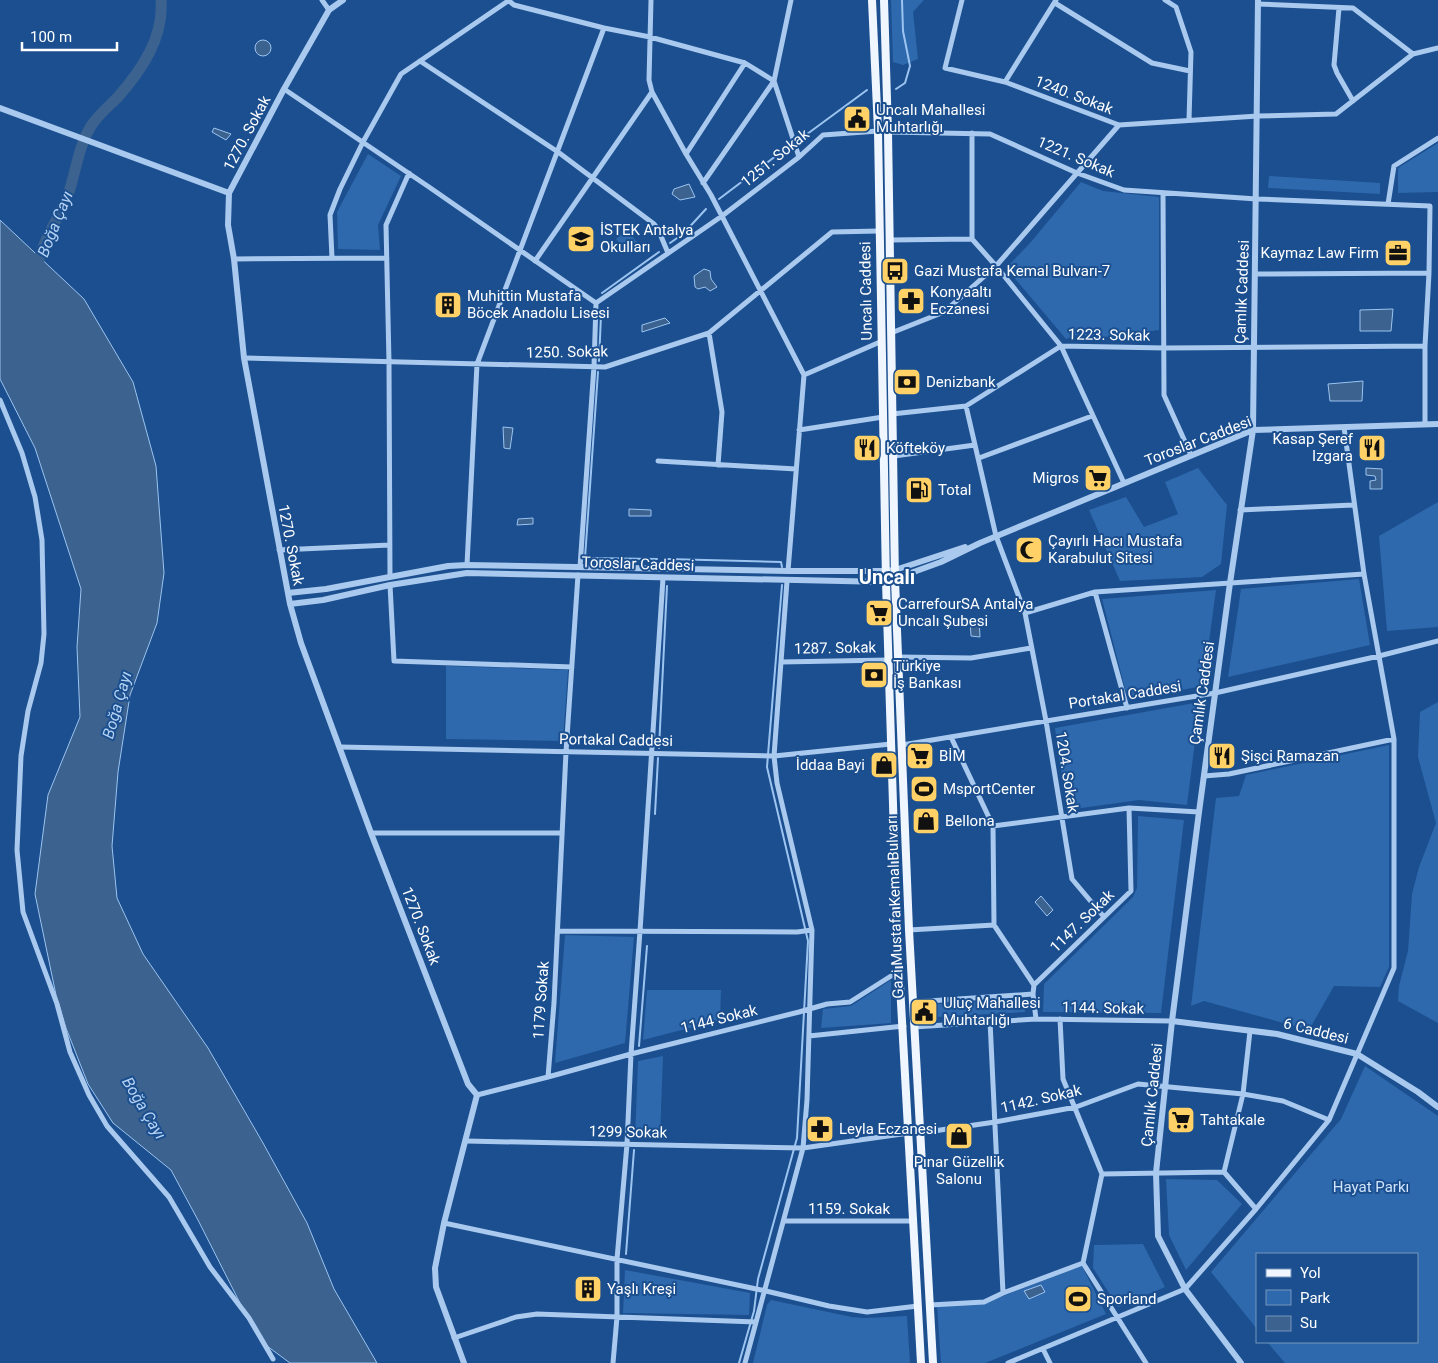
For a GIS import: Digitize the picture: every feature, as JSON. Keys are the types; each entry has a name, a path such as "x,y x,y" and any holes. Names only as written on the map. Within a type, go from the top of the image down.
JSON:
{"main road":[{"name":"Uncalı Caddesi","path":"872,0 878,131 880,342 886,582"},
{"name":"Uncalı Caddesi","path":"884,0 895,570"},
{"name":"Gazi Mustafa Kemal Bulvarı","path":"895,570 909,930 933,1363"},
{"name":"Gazi Mustafa Kemal Bulvarı","path":"886,582 898,931 921,1363"}],"street":[{"path":"322,0 329,10"},
{"name":"1270. Sokak","path":"343,0 329,10 284,89 229,193 228,225 234,259 244,358 279,550 290,604 301,643 468,1084 477,1095"},
{"path":"332,258 330,215 340,189 363,142 401,74 508,0 514,5 604,28 650,37 746,63 774,81 799,156"},
{"path":"651,0 649,80 652,92 722,216 804,376 774,756 777,782 812,930 808,1010 809,1036 801,1148 784,1221 763,1290 745,1363"},
{"path":"703,183 774,81 791,0"},
{"name":"1240. Sokak","path":"962,0 945,68 1005,82 1119,125 1258,116 1336,114 1413,54"},
{"path":"1165,0 1176,7 1191,52 1188,120"},
{"path":"1353,0 1353,8"},
{"path":"1005,82 1056,1 1152,63 1190,71"},
{"path":"1258,2 1353,8 1413,54 1438,48"},
{"name":"Çamlık Caddesi","path":"1241,1363 1185,1289 1158,1236 1156,1173 1172,1021 1199,812 1240,510 1253,430 1258,2"},
{"path":"1338,8 1334,65 1353,101"},
{"path":"467,573 478,364 604,28"},
{"path":"420,61 558,152 654,224 668,253"},
{"path":"686,154 746,63"},
{"path":"284,89 596,303"},
{"path":"535,261 652,92"},
{"path":"0,108 229,193"},
{"path":"891,333 944,312 996,266 1119,125"},
{"name":"1251. Sokak","path":"722,216 823,135 878,131"},
{"name":"1221. Sokak","path":"888,132 990,134 1077,173 1124,190 1257,199 1438,206"},
{"path":"972,133 972,239 1061,346 1124,483"},
{"path":"1388,204 1394,166 1438,138"},
{"path":"390,577 386,225 409,173"},
{"path":"1164,193 1164,394 1191,456"},
{"path":"1425,424 1425,346 1430,206"},
{"path":"596,303 722,216"},
{"name":"1250. Sokak","path":"244,358 605,366 708,333 832,232 879,231"},
{"path":"890,240 972,239"},
{"path":"234,259 386,258"},
{"path":"1255,274 1429,273"},
{"path":"580,567 594,366 596,303"},
{"path":"708,333 722,412 718,465"},
{"path":"804,376 880,342"},
{"name":"1223. Sokak","path":"892,414 966,406 1061,346 1165,348 1425,346"},
{"path":"0,400 22,454 36,497 42,540 44,634 41,663 28,711 20,765 17,850 23,912 57,1004 70,1052 89,1095 107,1126 169,1197 210,1267 249,1318 273,1359"},
{"name":"1204. Sokak","path":"966,406 996,536 1025,613 1046,721 1072,879 1104,917"},
{"path":"979,458 1092,416"},
{"path":"799,430 883,417"},
{"name":"Toroslar Caddesi","path":"290,604 323,600 390,585 467,573 886,582 941,562 996,536 1253,430 1438,424"},
{"path":"1008,1363 1043,1350 1116,1317 1185,1289 1256,1209 1329,1120 1394,968 1394,740 1364,574 1344,427"},
{"path":"894,456 975,445"},
{"path":"658,461 796,469"},
{"path":"1240,510 1354,506"},
{"name":"Toroslar Caddesi","path":"288,593 326,589 468,565 885,571 895,570 980,543"},
{"path":"279,550 390,545"},
{"path":"1025,613 1095,592 1364,574"},
{"name":"1179 Sokak","path":"548,1077 554,1003 566,752 578,575"},
{"path":"614,1363 617,1317 617,1259 627,1144 630,1054 663,578"},
{"path":"390,585 394,662 572,667"},
{"path":"1095,592 1127,708"},
{"name":"Portakal Caddesi","path":"902,745 1215,693 1438,641"},
{"path":"899,657 971,658 1031,648"},
{"name":"1287. Sokak","path":"781,662 888,660"},
{"path":"951,737 993,826 994,925 1034,985 1033,994 1036,1019"},
{"path":"1204,776 1229,774 1394,740"},
{"name":"Portakal Caddesi","path":"340,747 774,756 891,744"},
{"path":"993,826 1128,808 1199,812"},
{"name":"1147. Sokak","path":"1034,985 1131,890 1128,808"},
{"path":"372,833 562,833"},
{"path":"909,930 994,925"},
{"path":"558,931 797,932 812,930"},
{"name":"1144 Sokak","path":"548,1077 827,1004 850,1002 891,976"},
{"path":"913,1002 1033,994"},
{"name":"1144. Sokak","path":"914,1027 1036,1019 1172,1021"},
{"path":"1060,1019 1063,1079 1102,1174 1083,1263 1146,1363"},
{"path":"990,1021 1003,1293"},
{"name":"6 Caddesi","path":"1172,1021 1276,1034 1357,1054 1418,1092 1438,1107"},
{"path":"809,1036 904,1026"},
{"path":"1224,1172 1243,1094 1250,1031"},
{"path":"464,1363 436,1287 434,1268 477,1095 548,1077"},
{"name":"1142. Sokak","path":"920,1133 1076,1107 1138,1084 1243,1094 1283,1101 1329,1120"},
{"name":"1299 Sokak","path":"466,1141 801,1148 908,1133"},
{"path":"1102,1174 1224,1172 1256,1209"},
{"name":"1159. Sokak","path":"784,1221 913,1221"},
{"path":"444,1223 763,1290 829,1306 867,1312 918,1306"},
{"path":"930,1305 984,1302 1083,1263"},
{"path":"454,1338 516,1317 537,1314 756,1322"},
{"path":"1043,1350 1050,1363"}],"green space":[{"path":"891,0 924,0 913,12 918,59 903,65 893,62"},
{"path":"1438,143 1438,192 1398,193 1398,168"},
{"path":"368,154 401,176 378,225 380,250 338,249 337,212"},
{"path":"1269,176 1380,183 1380,194 1268,188"},
{"path":"1081,182 1103,191 1159,197 1159,330 1090,339 1082,333 1066,339 1006,268 1030,243"},
{"path":"626,230 640,245 630,254 616,239"},
{"path":"1198,468 1227,505 1221,564 1202,577 1120,581 1089,510 1126,497 1144,527 1178,514 1165,482"},
{"path":"1438,502 1438,627 1387,631 1379,536"},
{"path":"1359,579 1370,645 1228,677 1241,589"},
{"path":"1216,590 1203,686 1128,700 1102,599"},
{"path":"446,666 568,670 563,741 446,739"},
{"path":"1200,702 1187,805 1139,800 1067,810 1055,728"},
{"path":"1438,702 1438,1023 1398,1001 1399,986 1408,951 1412,894 1419,867 1436,823 1418,757 1420,712"},
{"path":"1389,745 1389,967 1380,987 1334,986 1309,1030 1204,1001 1191,1006 1216,798 1239,796 1246,775"},
{"path":"1138,816 1184,820 1161,1013 1043,1012 1044,984 1133,897 1137,888"},
{"path":"565,935 634,937 625,1043 555,1063"},
{"path":"891,980 891,1023 821,1028 823,1009 851,1006"},
{"path":"647,990 721,990 720,1020 643,1040"},
{"path":"1025,999 1025,1012 919,1018 918,1005"},
{"path":"663,1056 660,1138 635,1137 638,1061"},
{"name":"Hayat Parkı","path":"1365,1066 1438,1116 1438,1363 1285,1363 1268,1343 1418,1343 1418,1253 1256,1253 1256,1328 1211,1272 1341,1119"},
{"path":"1166,1179 1217,1180 1242,1204 1186,1270 1169,1235"},
{"path":"1143,1244 1165,1287 1118,1307 1093,1268 1094,1245"},
{"path":"1082,1266 1106,1314 985,1363 941,1363 937,1306 984,1303"},
{"path":"625,1270 750,1293 749,1315 623,1313"},
{"path":"771,1300 852,1317 907,1316 910,1363 753,1363 767,1305"}],"water":[{"path":"263,40 269,42 271,48 269,54 263,56 257,54 255,48 257,42"},
{"path":"214,128 231,134 226,140 212,132"},
{"path":"689,184 695,197 680,200 672,194 674,189"},
{"path":"0,220 84,299 133,382 156,466 164,573 157,623 130,695 118,772 112,846 117,898 143,954 208,1048 263,1143 307,1223 334,1289 377,1363 290,1363 267,1346 241,1305 171,1170 113,1123 88,1084 66,1028 56,995 35,894 48,795 80,717 77,647 81,589 35,448 0,379"},
{"path":"704,269 710,271 711,279 717,287 710,291 705,287 698,289 695,287 694,276"},
{"path":"1393,309 1391,331 1360,331 1360,310"},
{"path":"665,318 670,323 642,332 642,325"},
{"path":"1363,381 1362,401 1330,401 1328,384"},
{"path":"503,427 513,428 510,449 504,448"},
{"path":"1366,468 1382,469 1382,489 1370,489 1370,481 1376,480 1375,476 1366,475"},
{"path":"629,509 651,510 651,516 629,516"},
{"path":"533,518 533,524 517,525 518,519"},
{"path":"979,618 980,637 971,636 970,619"},
{"path":"1041,896 1053,910 1047,916 1035,902"},
{"path":"1041,1285 1045,1292 1029,1299 1024,1291"}],"waterway":[{"name":"Boğa Çayı","path":"37,272 41,252 68,195 80,151 87,134 97,118 134,77 149,53 159,28 161,0"},
{"path":"896,89 905,83 910,66 903,31 902,0"},
{"path":"799,140 867,90"},
{"path":"719,199 785,149"},
{"path":"670,243 683,234 706,209"},
{"path":"602,293 659,252"},
{"path":"599,361 601,315"},
{"path":"598,372 585,558 657,559"},
{"path":"667,559 781,562 782,567"},
{"path":"739,1363 754,1311 758,1279 797,1138 808,941 767,767 782,585"},
{"path":"659,748 667,586"},
{"path":"655,814 658,758"},
{"path":"639,1046 647,946"},
{"path":"626,1254 634,1150"}],"place":[{"name":"Uncalı Mahallesi Muhtarlığı","path":"857,119"},
{"name":"İSTEK Antalya Okulları","path":"581,239"},
{"name":"Kaymaz Law Firm","path":"1398,253"},
{"name":"Gazi Mustafa Kemal Bulvarı-7","path":"895,271"},
{"name":"Konyaaltı Eczanesi","path":"911,301"},
{"name":"Muhittin Mustafa Böcek Anadolu Lisesi","path":"448,305"},
{"name":"Denizbank","path":"907,382"},
{"name":"Köfteköy","path":"867,448"},
{"name":"Kasap Şeref Izgara","path":"1372,448"},
{"name":"Migros","path":"1098,478"},
{"name":"Total","path":"919,490"},
{"name":"Çayırlı Hacı Mustafa Karabulut Sitesi","path":"1029,550"},
{"name":"CarrefourSA Antalya Uncalı Şubesi","path":"879,613"},
{"name":"Türkiye İş Bankası","path":"874,675"},
{"name":"BİM","path":"920,756"},
{"name":"Şişci Ramazan","path":"1222,756"},
{"name":"İddaa Bayi","path":"884,765"},
{"name":"MsportCenter","path":"924,789"},
{"name":"Bellona","path":"926,821"},
{"name":"Uluç Mahallesi Muhtarlığı","path":"924,1012"},
{"name":"Tahtakale","path":"1181,1120"},
{"name":"Leyla Eczanesi","path":"820,1129"},
{"name":"Pınar Güzellik Salonu","path":"959,1136"},
{"name":"Yaşlı Kreşi","path":"588,1289"},
{"name":"Sporland","path":"1078,1299"}],"district":[{"name":"Uncalı","path":"887,577"}]}
